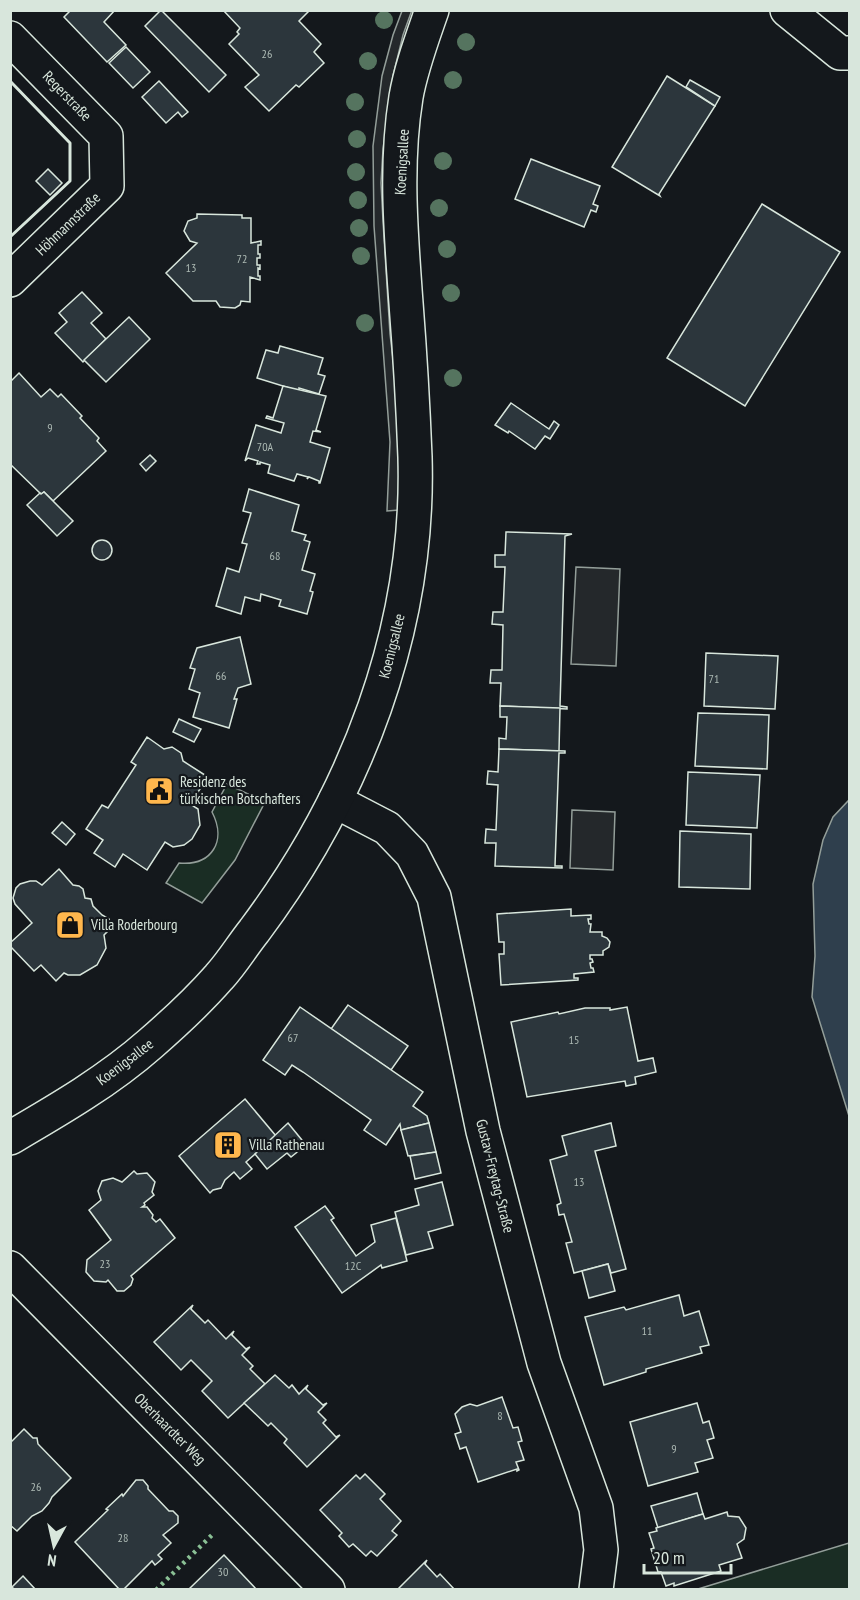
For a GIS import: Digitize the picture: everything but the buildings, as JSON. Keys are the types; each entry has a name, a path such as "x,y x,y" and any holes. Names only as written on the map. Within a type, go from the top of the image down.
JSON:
{"street":[{"name":"Koenigsallee","path":"10,1138 121,1068 150,1044 219,977 283,891 335,801 362,742 384,681 399,621 408,571 415,490 415,460 399,160 407,95 432,10"},
{"path":"787,10 840,53 849,53"},
{"name":"Regerstraße","path":"10,38 106,136 106,160"},
{"name":"Höhmannstraße","path":"10,280 107,186 106,160"},
{"name":"Gustav-Freytag-Straße","path":"335,801 387,828 412,854 434,897 483,1131 541,1352 596,1508 601,1550 596,1590"},
{"name":"Oberhaardter Weg","path":"10,1268 328,1590"}],"green space":[{"path":"227,784 265,802 235,860 202,903 166,883 179,863 200,860 214,850 218,833 212,812"},
{"path":"849,1543 849,1589 698,1589"}],"shaded area":[{"path":"412,10 393,76 383,149 381,183 390,334 396,384 399,484 399,510 387,511 390,442 374,226 373,146 382,76 393,35 402,11"},
{"path":"576,567 620,569 616,666 571,664"},
{"path":"572,810 615,812 613,870 570,868"}],"water":[{"path":"849,800 849,1116 812,997 815,956 813,884 823,840 833,817"}],"hedge":[{"path":"156,1590 214,1533"}],"wall":[{"path":"10,81 70,143 70,181 10,237"}],"place":[{"name":"Residenz des türkischen Botschafters","path":"159,791"},
{"name":"Villa Roderbourg","path":"70,925"},
{"name":"Villa Rathenau","path":"228,1145"}]}
